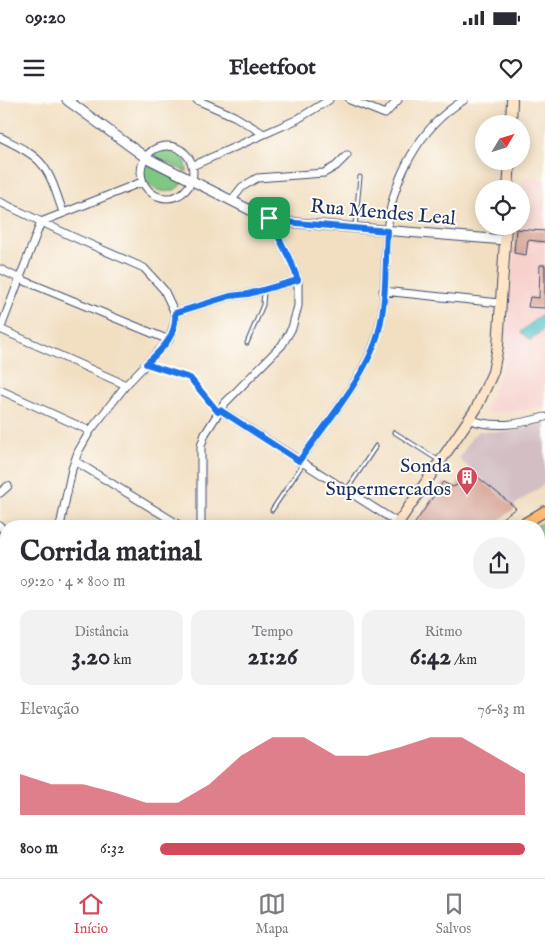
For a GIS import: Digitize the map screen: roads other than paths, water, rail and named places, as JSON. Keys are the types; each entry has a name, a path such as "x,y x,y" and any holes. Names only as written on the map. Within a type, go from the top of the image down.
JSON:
{"main road":[{"path":"511,115 512,100"},
{"path":"400,520 483,396 492,372 498,346 505,235"},
{"path":"530,520 545,511"}],"street":[{"name":"Rua Mendes Leal","path":"67,100 145,157 231,201 269,218 285,222 504,240"},
{"path":"198,100 234,116 264,134"},
{"path":"192,166 296,120 329,100"},
{"path":"350,100 385,114 398,100"},
{"path":"301,463 354,382 367,360 378,335 382,315 387,231 401,175 423,137 451,108 464,100"},
{"path":"0,137 40,161 63,212"},
{"path":"169,146 177,148 185,153 192,166 191,181 184,192 169,198 153,195 142,182 140,174 141,165 145,157 152,150 160,147 169,146"},
{"path":"231,201 242,187 257,178 324,173 336,166 347,155"},
{"path":"126,386 0,329 41,222 142,182"},
{"path":"0,202 144,268 164,290 175,313 175,321 169,340 126,386 90,431 72,468 61,520"},
{"path":"201,520 201,446 205,434 219,411 278,350 287,338 298,306 298,280 269,218"},
{"path":"0,269 169,340"},
{"path":"175,313 230,296 248,294 298,280"},
{"path":"383,291 500,303"},
{"path":"0,390 90,431"},
{"path":"219,411 390,520"},
{"path":"468,420 485,425 504,426 545,417"},
{"path":"75,460 171,520"},
{"path":"0,493 8,486"}],"lane":[{"path":"355,228 360,177"},
{"path":"247,343 262,311 264,290"},
{"path":"394,432 440,461"},
{"path":"346,491 376,446"},
{"path":"272,510 301,463"}],"water":[{"path":"540,315 545,321 545,328 530,341 521,332"}],"place":[{"name":"Sonda Supermercados","path":"467,496"}]}
